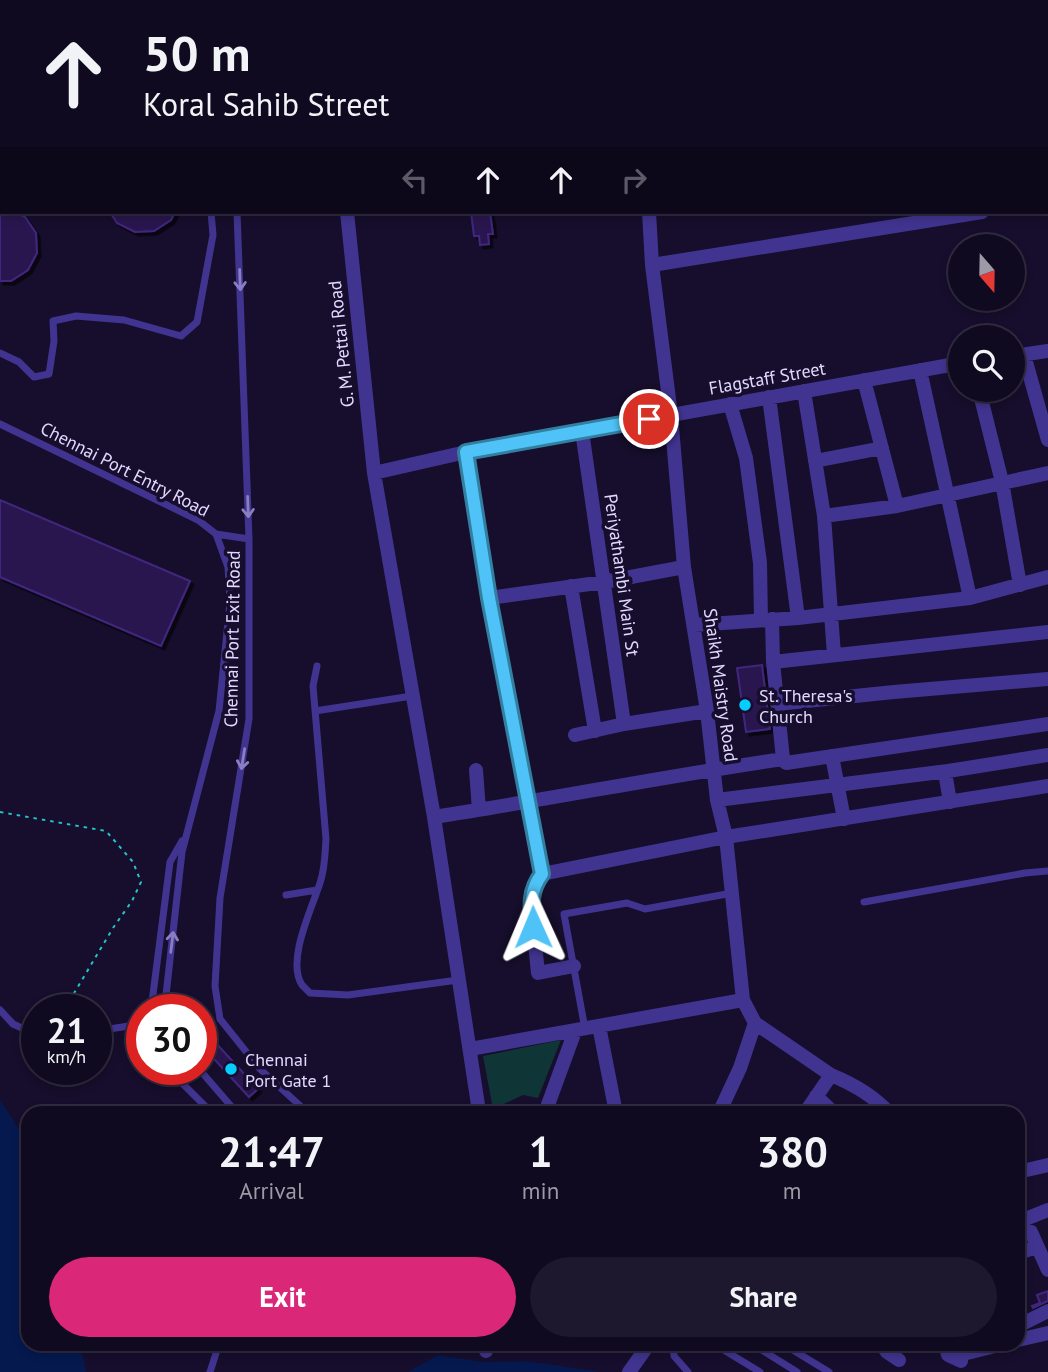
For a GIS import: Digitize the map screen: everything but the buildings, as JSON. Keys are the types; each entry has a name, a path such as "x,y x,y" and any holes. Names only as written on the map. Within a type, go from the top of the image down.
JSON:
{"street":[{"name":"G. M. Pettai Road","path":"347,214 374,473 434,817 478,1105"},
{"name":"Shaikh Maistry Road","path":"649,214 652,265 671,415 684,566 707,712 717,800 726,837 743,1000 755,1023 831,1075 857,1086 883,1106"},
{"path":"652,265 970,214"},
{"path":"1025,354 1048,351"},
{"name":"Flagstaff Street","path":"374,473 466,452 948,365"},
{"path":"920,370 970,598"},
{"path":"1025,373 1048,440"},
{"path":"864,380 897,506"},
{"path":"804,391 824,516 834,655"},
{"path":"769,397 797,618"},
{"path":"982,402 1002,482 1020,585"},
{"path":"730,404 746,458 783,760"},
{"name":"Periyathambi Main St","path":"582,431 624,724"},
{"path":"815,461 883,448"},
{"path":"466,452 489,598 542,874 533,888 531,904 538,973 574,966"},
{"path":"824,516 897,506 1048,473"},
{"path":"489,598 604,582 684,566"},
{"path":"694,625 797,618 970,598 1048,577"},
{"path":"571,586 595,731"},
{"path":"773,662 1048,632"},
{"path":"777,704 1048,679"},
{"path":"575,735 624,724 707,712"},
{"path":"434,817 715,769 783,760 786,763 1048,726"},
{"path":"832,755 844,819"},
{"path":"717,800 945,772 1048,755"},
{"path":"476,770 479,810"},
{"path":"945,772 950,802"},
{"path":"542,874 726,837 1048,786"},
{"path":"470,1049 743,1000"},
{"path":"722,1106 740,1068 755,1023"},
{"path":"548,1106 587,1029"},
{"path":"587,1029 614,1106"},
{"path":"810,1106 831,1075"},
{"path":"816,1096 827,1106"},
{"path":"1025,1170 1048,1165"},
{"path":"1025,1220 1048,1210"},
{"path":"1025,1231 1031,1232 1044,1259"},
{"path":"1025,1255 1044,1259"},
{"path":"1025,1322 1048,1311"},
{"path":"1025,1338 1048,1333"},
{"path":"629,1372 644,1351"},
{"path":"947,1351 948,1355 963,1357"}],"lane":[{"path":"0,353 19,362 34,377 49,374 54,341 53,321 76,316 124,320 181,336 197,322 213,235 211,214"},
{"name":"Chennai Port Exit Road","path":"237,214 250,538 249,719 220,898 215,986 220,1019 260,1069 301,1106"},
{"name":"Chennai Port Entry Road","path":"0,424 198,520 216,534 228,568 230,602 219,711 182,852 166,994"},
{"path":"216,534 250,538"},
{"path":"317,666 313,686 326,839 324,863 302,932 297,971 302,985 310,993 348,995 459,980"},
{"path":"315,711 413,696"},
{"path":"153,994 170,862 188,831"},
{"path":"864,902 1048,871"},
{"path":"286,895 317,890"},
{"path":"587,1029 564,914 627,903 645,909 732,893"},
{"path":"0,1010 13,1024 21,1028"},
{"path":"184,1085 205,1106"},
{"path":"213,1085 231,1106"},
{"path":"211,1372 217,1351"},
{"path":"674,1351 674,1356 688,1372"},
{"path":"726,1351 760,1372"},
{"path":"763,1351 797,1372"},
{"path":"794,1351 829,1372"}],"path":[{"path":"0,812 106,831 133,862 141,882 74,994"}],"green space":[{"path":"561,1040 538,1098 523,1095 499,1106 492,1106 483,1056"}],"shaded area":[{"path":"0,1100 21,1132 21,1351 82,1351 86,1372 0,1372"},
{"path":"438,1355 484,1362 525,1361 600,1372 408,1372"}],"place":[{"name":"St. Theresa's Church","path":"745,705"},
{"name":"Chennai Port Gate 1","path":"231,1069"}],"route":[{"path":"533,927 533,888 542,874 489,598 466,452 649,419"}]}
